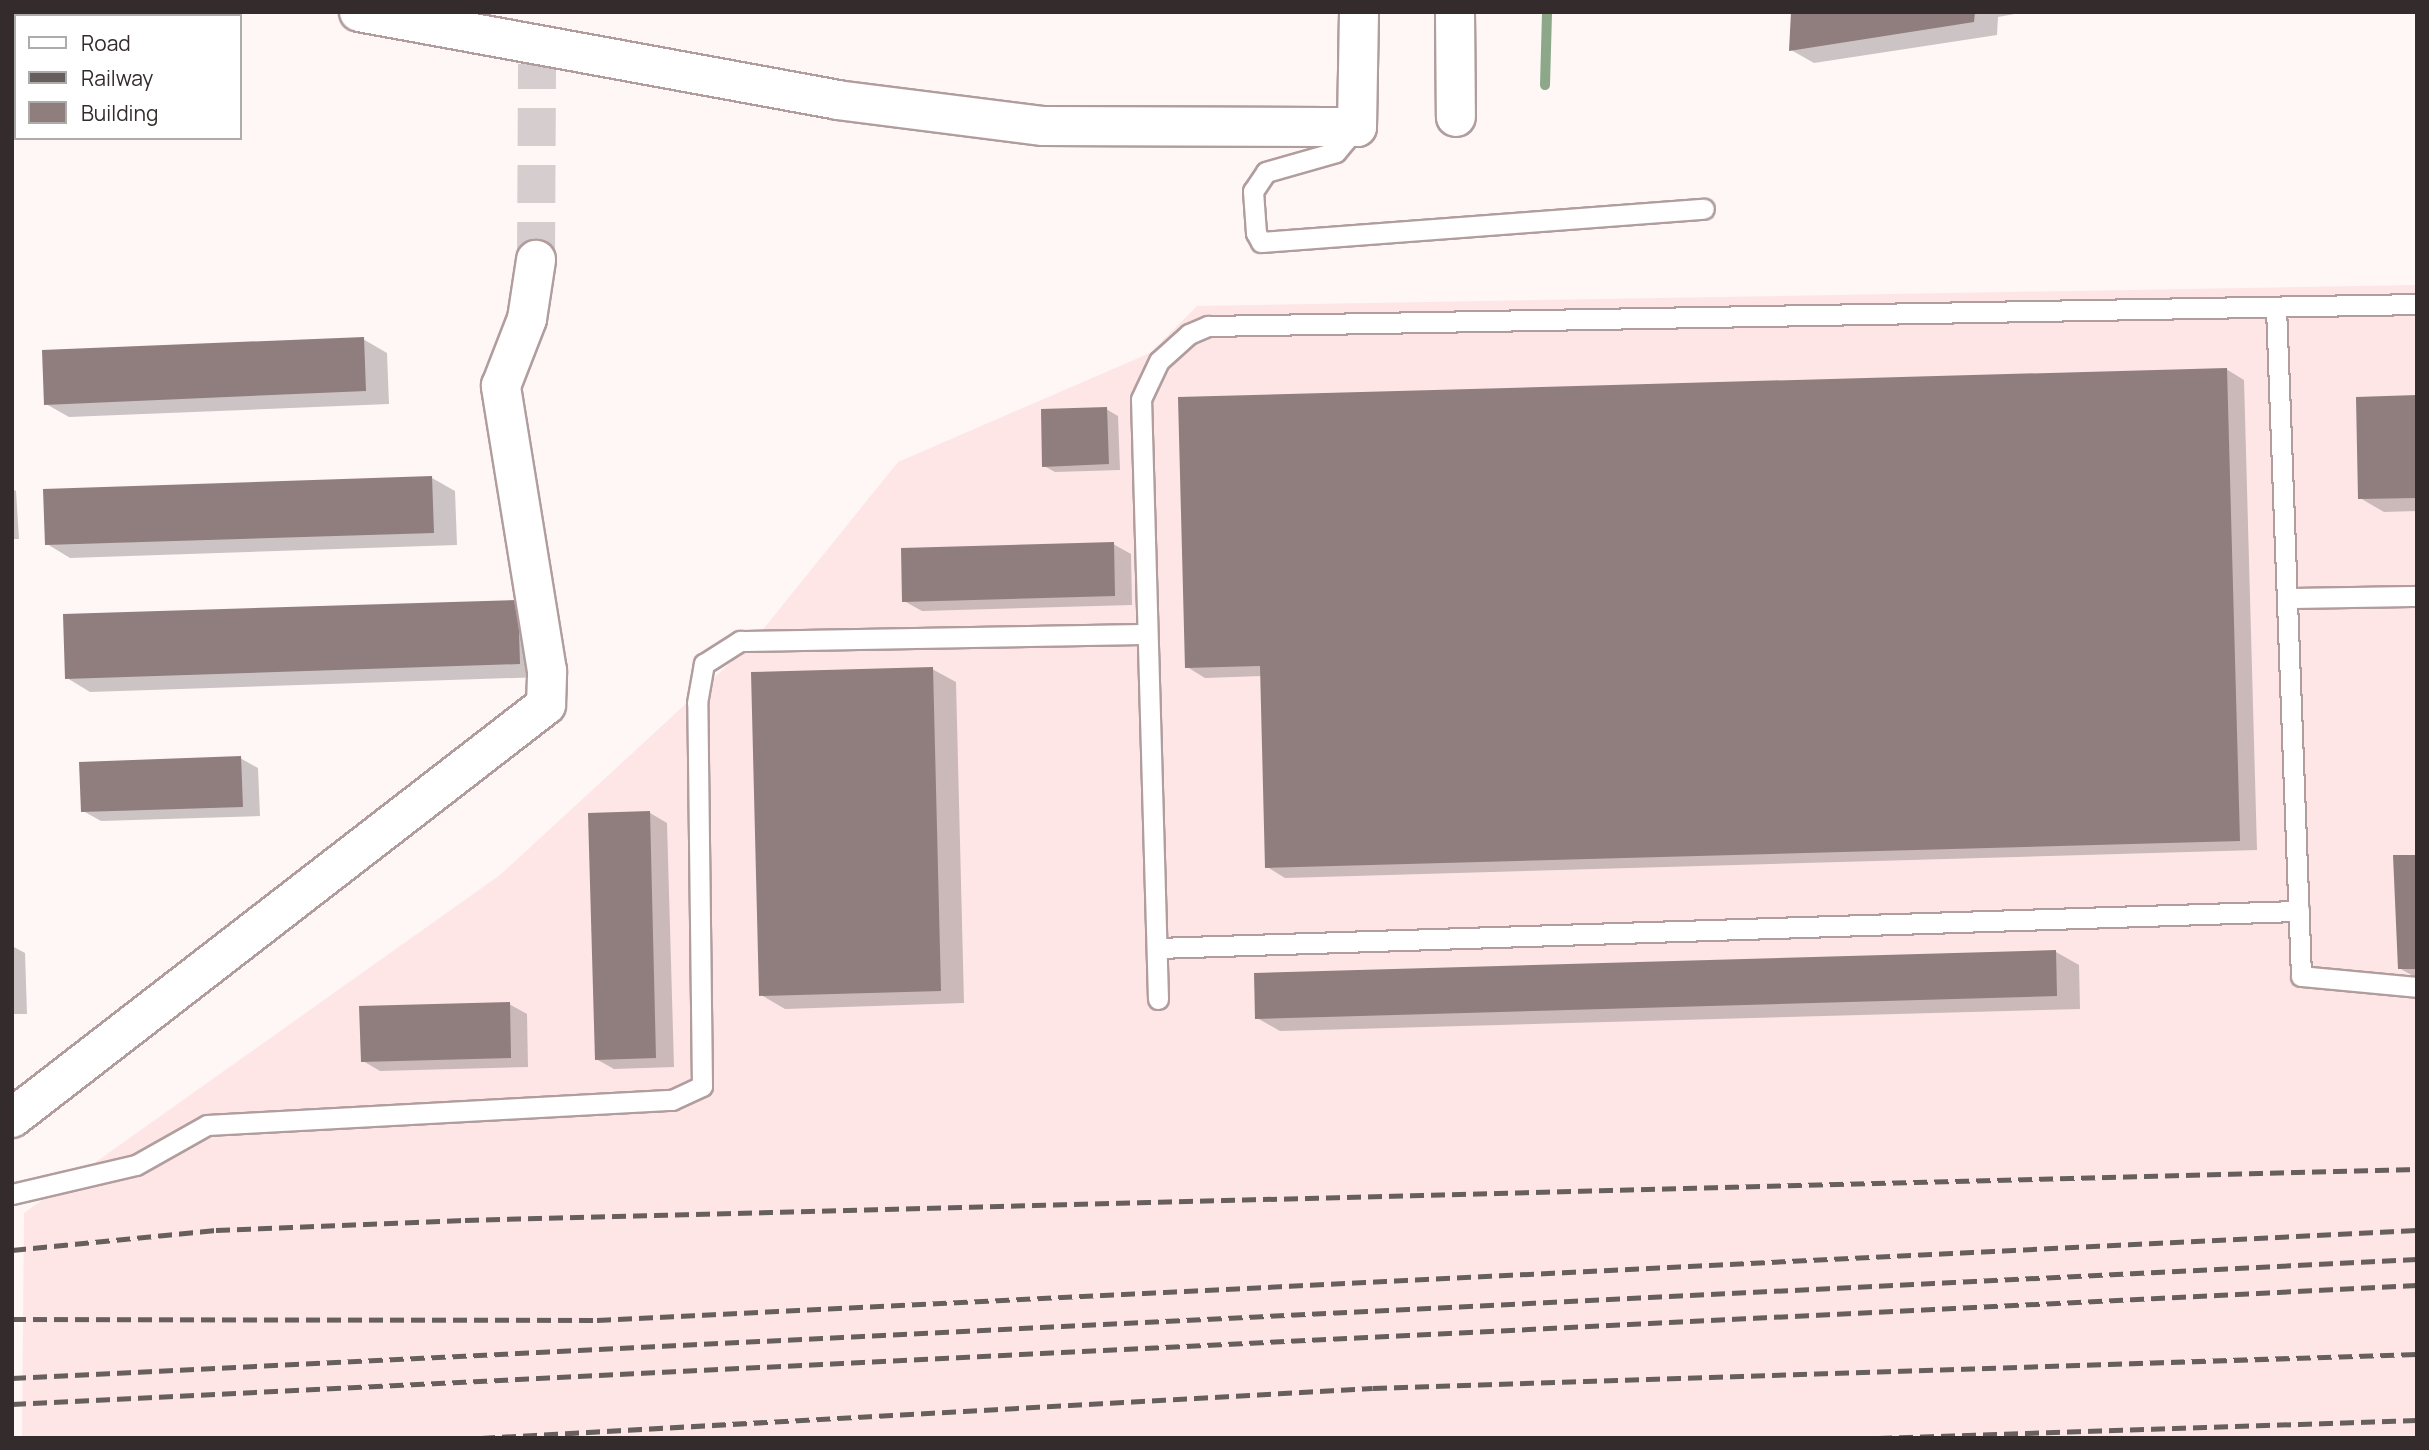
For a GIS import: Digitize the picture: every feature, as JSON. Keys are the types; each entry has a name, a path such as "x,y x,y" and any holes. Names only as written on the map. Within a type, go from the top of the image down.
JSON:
{"street":[{"path":"359,12 537,56 837,100 1043,126 1357,127 1359,12"},
{"path":"1455,12 1456,117"},
{"path":"12,1118 546,705 547,671 501,386 527,319 536,260"}],"lane":[{"path":"1357,127 1336,152 1266,172 1252,191 1256,233 1262,242 1704,209"},
{"path":"1158,999 1141,399 1159,361 1189,334 1208,326 2417,304"},
{"path":"2276,307 2301,976 2417,987"},
{"path":"2287,598 2417,596"},
{"path":"12,1194 136,1165 207,1125 672,1100 702,1086 697,703 704,664 740,640 1147,634"},
{"path":"1157,948 2299,911"}],"shaded area":[{"path":"2417,285 2417,1438 22,1438 24,1213 500,875 753,642 898,462 1150,353 1197,306"}],"building":[{"path":"1791,12 1975,12 1974,22 1789,51"},
{"path":"364,337 366,391 44,405 42,350"},
{"path":"2227,368 2240,841 1265,868 1260,666 1185,668 1178,397"},
{"path":"2417,395 2417,498 2358,499 2356,397"},
{"path":"1107,407 1109,464 1042,467 1041,409"},
{"path":"432,476 434,533 45,545 43,489"},
{"path":"1114,542 1115,596 902,602 901,548"},
{"path":"518,600 520,664 65,679 63,614"},
{"path":"933,667 941,991 759,996 751,672"},
{"path":"241,756 243,807 81,812 79,762"},
{"path":"650,811 656,1058 595,1060 588,813"},
{"path":"2393,855 2417,855 2417,969 2398,969"},
{"path":"2056,950 2057,996 1255,1019 1254,973"},
{"path":"510,1002 511,1058 361,1062 359,1006"}],"waterway":[{"path":"1545,85 1547,12"}],"tunnel":[{"path":"536,260 537,64"}],"railway":[{"path":"12,1250 216,1230 465,1220 2417,1169"},
{"path":"12,1319 597,1320 2417,1230"},
{"path":"12,1378 2417,1259"},
{"path":"12,1404 2417,1285"},
{"path":"481,1438 1373,1388 2417,1354"},
{"path":"1878,1438 2417,1420"}]}
